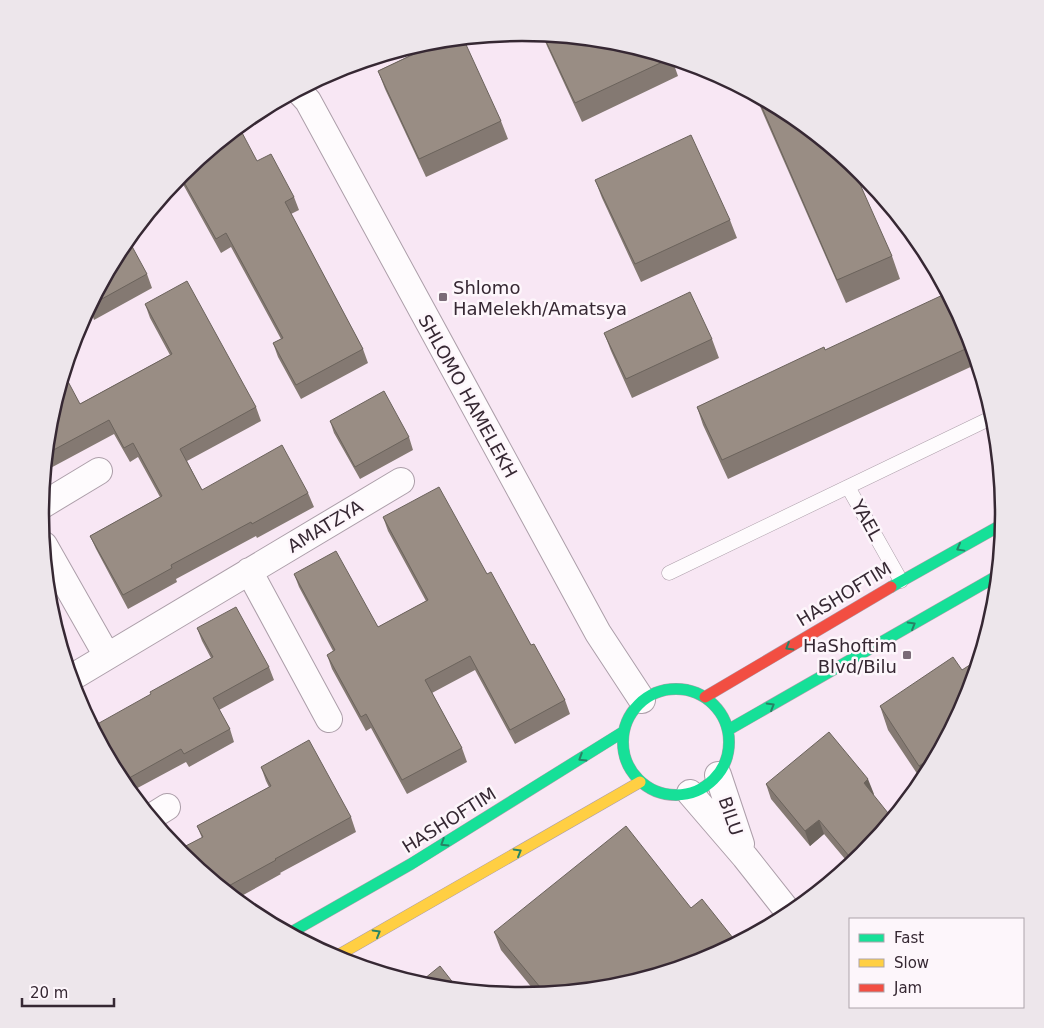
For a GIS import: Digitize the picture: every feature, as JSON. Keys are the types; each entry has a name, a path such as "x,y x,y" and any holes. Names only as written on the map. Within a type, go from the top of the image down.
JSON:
{"street":[{"name":"SHLOMO HAMELEKH","path":"303,96 308,101 598,634 642,700"},
{"path":"49,501 99,471"},
{"name":"AMATZYA","path":"77,674 401,481"},
{"name":"HASHOFTIM","path":"706,698 901,581 995,528"},
{"path":"51,558 107,656"},
{"path":"249,572 329,719"},
{"path":"728,730 990,580"},
{"path":"673,689 690,691 706,698 716,706 724,718 728,730 729,746 726,762 718,776 706,786 690,793 672,795 655,791 640,782 625,759 623,746 627,720 633,710 642,700 657,692 673,689"},
{"name":"HASHOFTIM","path":"297,929 411,864 624,732"},
{"name":"BILU","path":"718,776 745,857"},
{"path":"344,952 640,782"},
{"name":"BILU","path":"690,793 745,857 785,907"}],"lane":[{"path":"669,573 986,420"},
{"name":"YAEL","path":"848,486 901,581"}],"building":[{"path":"546,42 614,50 662,62 575,103"},
{"path":"466,44 501,121 419,159 378,71 416,53"},
{"path":"762,107 810,139 860,184 892,256 837,280"},
{"path":"242,133 257,161 271,154 294,197 285,202 363,349 296,385 273,343 283,338 226,233 216,239 185,183 210,159"},
{"path":"691,135 730,220 635,264 595,180"},
{"path":"132,247 147,274 101,299"},
{"path":"187,281 256,407 180,449 202,490 282,445 308,493 171,565 172,568 123,595 90,536 162,496 133,443 124,448 109,420 53,450 68,382 80,404 172,354 145,304"},
{"path":"690,292 712,339 626,379 604,333"},
{"path":"941,296 965,349 722,460 697,407 824,347 825,350"},
{"path":"384,391 409,437 355,467 330,421"},
{"path":"439,487 487,574 491,572 531,645 534,644 565,700 510,730 470,656 425,680 462,748 402,780 366,714 361,717 327,655 335,650 294,574 336,551 378,627 428,600 383,517"},
{"path":"236,607 269,667 213,698 230,729 184,754 181,749 130,778 98,723 213,657 197,628"},
{"path":"953,657 962,670 970,665 946,723 923,763 919,766 880,706"},
{"path":"829,732 868,779 864,783 888,813 848,855 819,820 805,831 766,784"},
{"path":"309,740 351,817 230,885 186,846 203,837 197,826 271,786 261,767"},
{"path":"626,826 691,908 702,899 732,937 703,951 644,971 584,983 540,986 494,932"},
{"path":"440,966 452,982 430,978 426,977"}],"traffic: fast":[{"path":"891,587 995,529"},
{"path":"728,730 990,580"},
{"path":"676,689 696,693 714,704 725,722 729,742 725,762 714,780 696,791 676,795 656,791 638,780 627,762 623,742 627,722 638,704 656,693 676,689"},
{"path":"297,929 411,864 623,732"}],"traffic: slow":[{"path":"344,952 640,782"}],"traffic: jam":[{"path":"705,697 891,587"}],"place":[{"name":"Shlomo HaMelekh/Amatsya","path":"443,297"},
{"name":"HaShoftim Blvd/Bilu","path":"907,655"}]}
